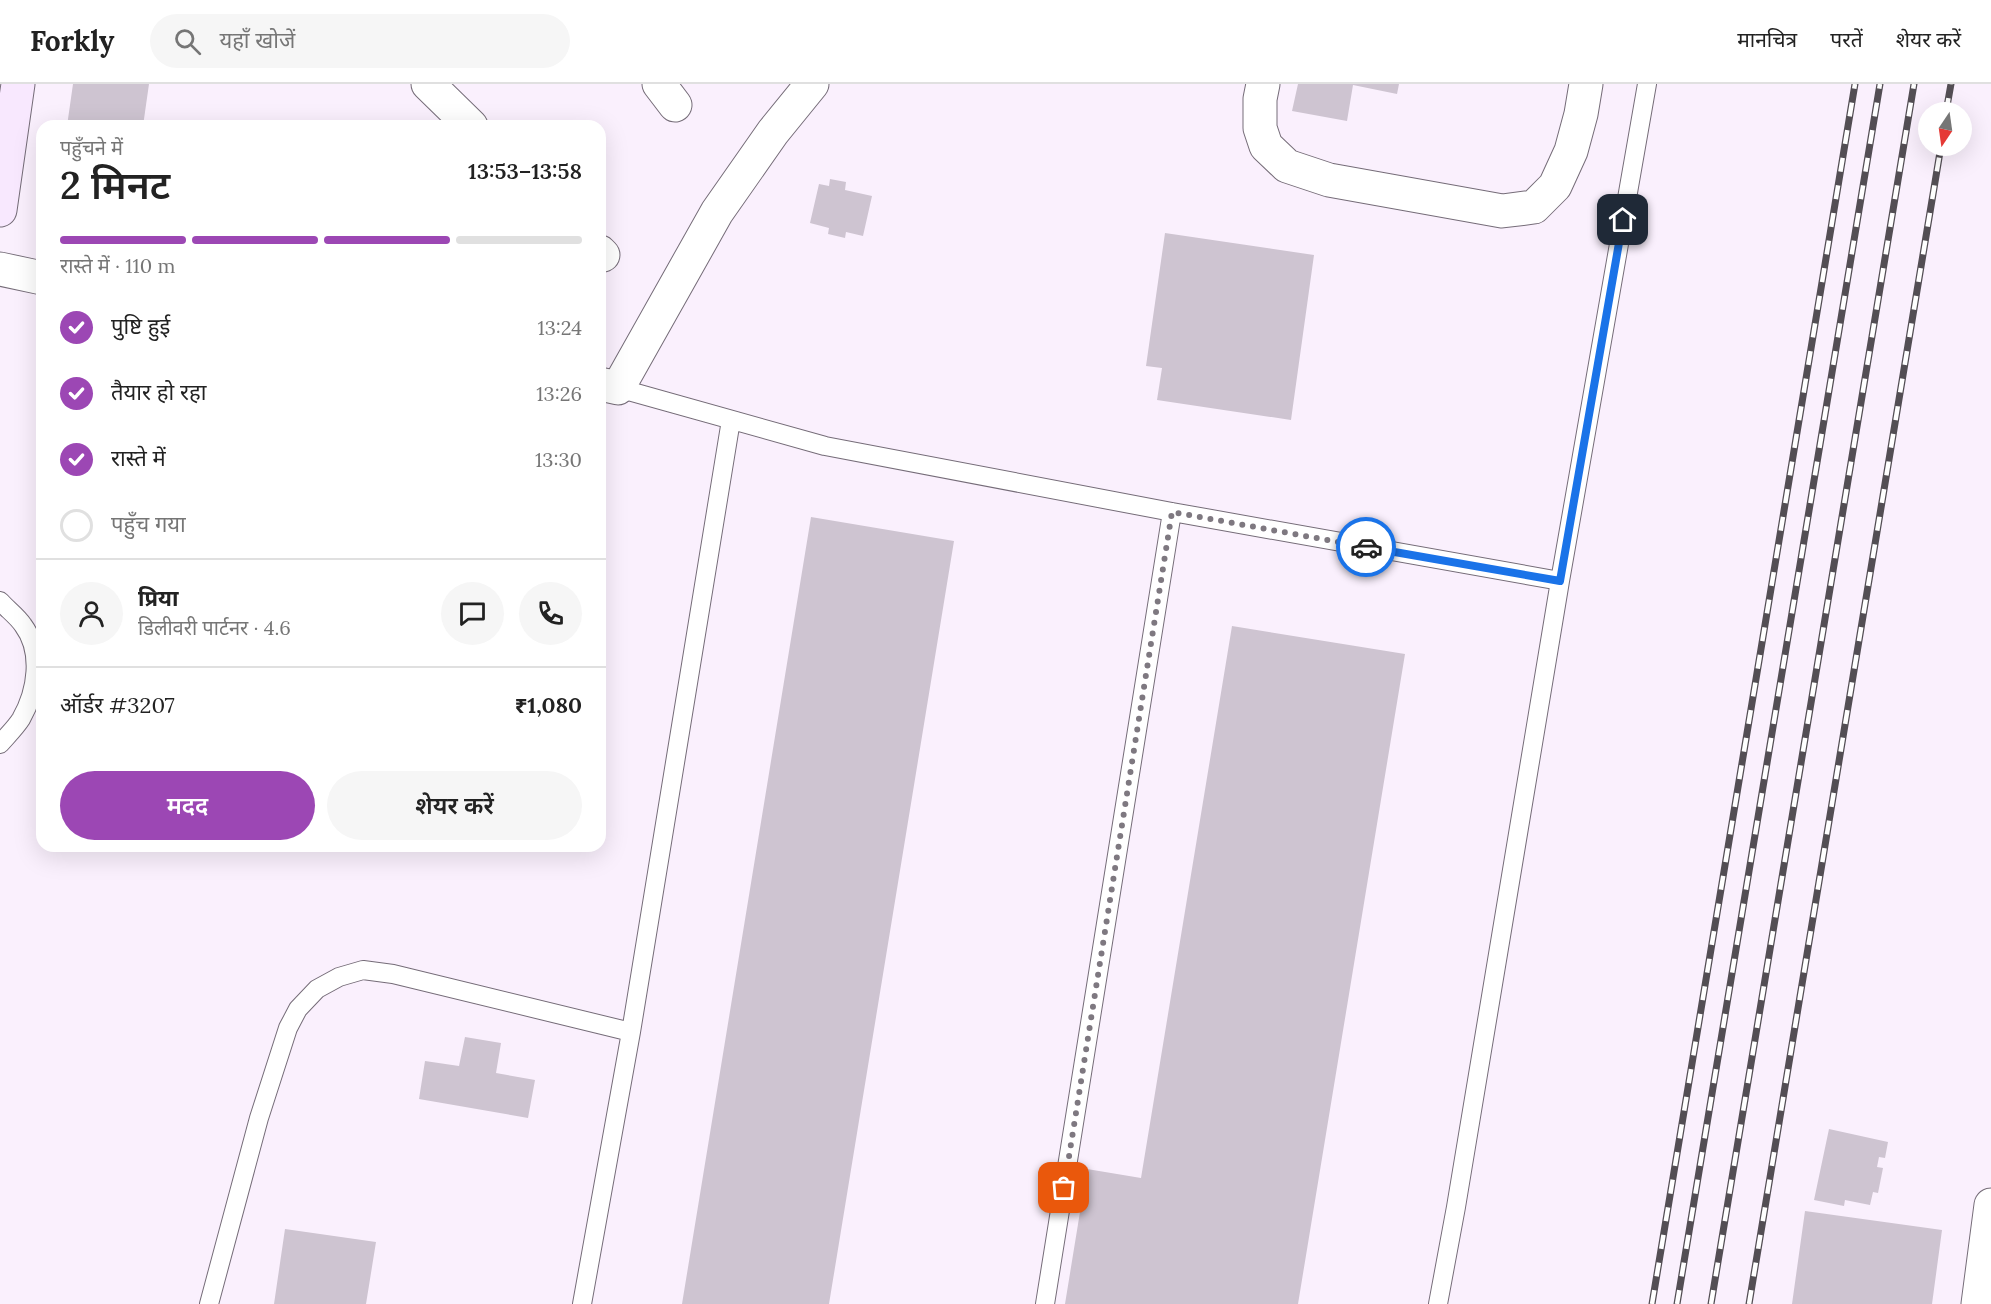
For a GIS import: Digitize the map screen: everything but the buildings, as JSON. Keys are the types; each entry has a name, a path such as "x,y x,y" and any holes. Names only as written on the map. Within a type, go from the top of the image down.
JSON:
{"main road":[{"path":"0,210 18,84"}],"street":[{"path":"428,84 465,120"},
{"path":"609,386 717,212 773,132 812,84"},
{"path":"1263,84 1260,99 1260,128 1266,146 1287,166 1329,180 1502,212 1534,207 1555,186 1571,151 1586,84"},
{"path":"0,270 36,277"},
{"path":"1978,1304 1991,1204"}],"lane":[{"path":"1438,1304 1560,581 1647,84"},
{"path":"609,386 825,446 1172,512 1560,581"},
{"path":"582,1304 631,1032 731,420"},
{"path":"1045,1304 1172,512"},
{"path":"0,602 24,626 34,647 36,659"},
{"path":"0,744 21,719 33,689 36,671"},
{"path":"209,1304 259,1118 288,1028 298,1009 317,989 339,977 363,970 393,974 631,1032"}],"railway":[{"path":"1652,1304 1855,84"},
{"path":"1677,1304 1880,84"},
{"path":"1711,1304 1914,84"},
{"path":"1948,102 1951,84"},
{"path":"1749,1304 1939,156"}],"way so far":[{"path":"1064,1188 1172,512 1366,547"}],"route":[{"path":"1366,547 1560,581 1623,220"}]}
